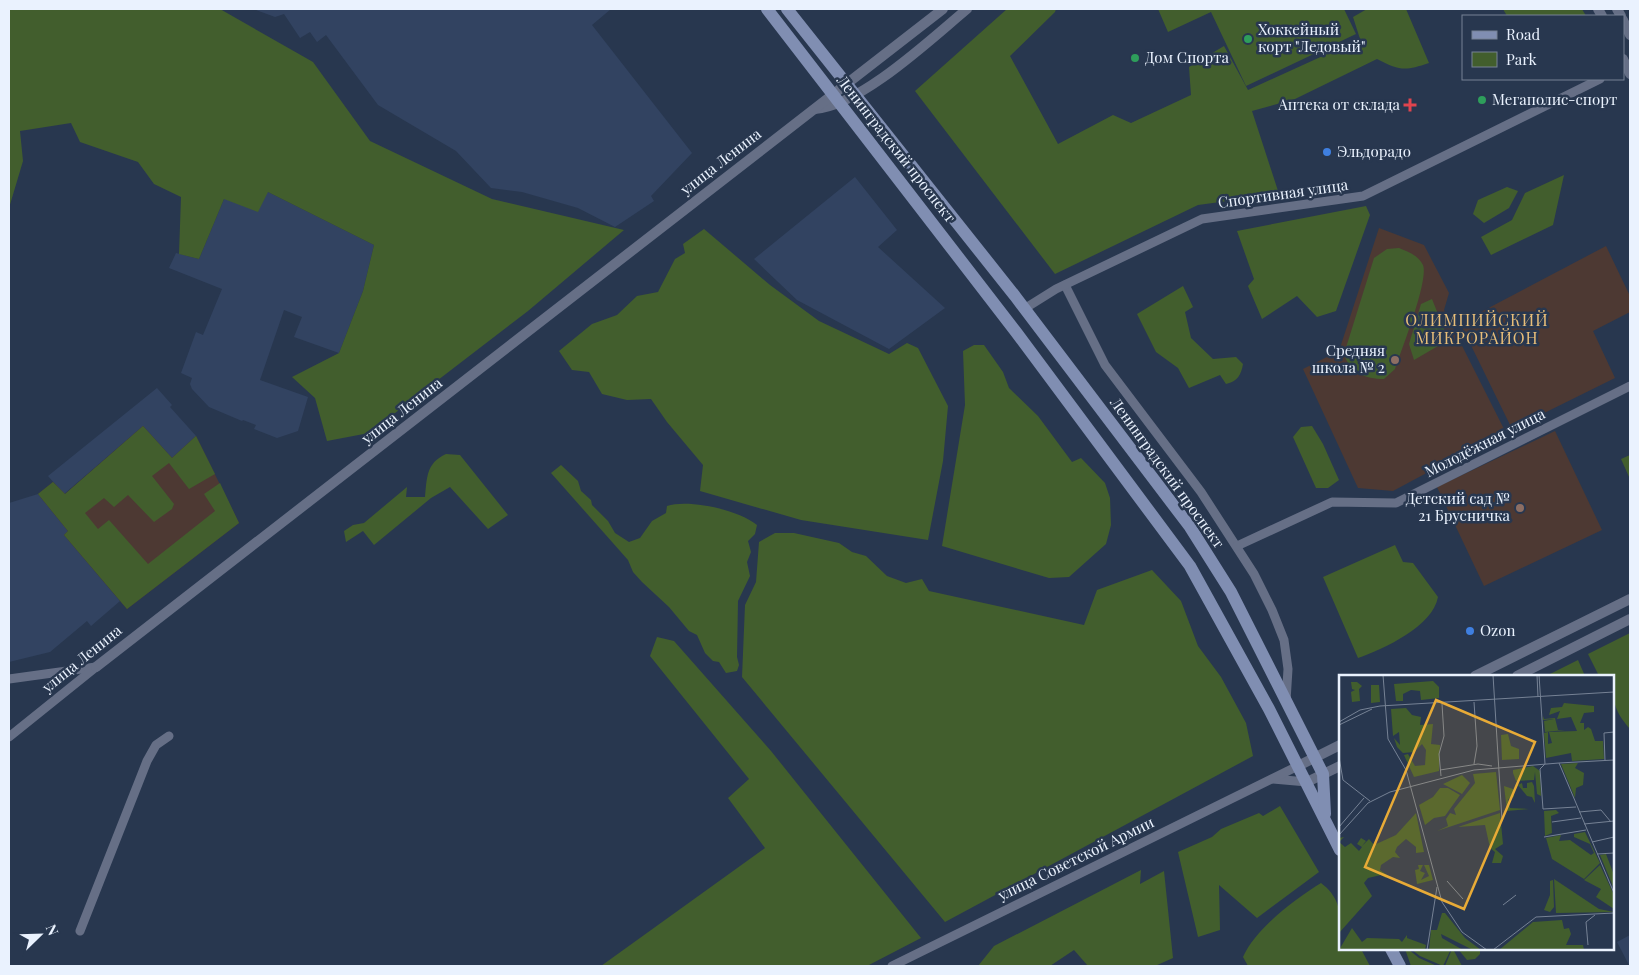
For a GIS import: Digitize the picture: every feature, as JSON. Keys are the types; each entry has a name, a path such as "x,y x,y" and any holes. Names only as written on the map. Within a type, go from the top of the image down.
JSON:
{"main road":[{"name":"Ленинградский проспект","path":"767,9 999,309 1190,566 1307,782 1339,848"},
{"name":"Ленинградский проспект","path":"788,9 1015,296 1190,527 1231,592 1323,774 1325,820"},
{"path":"999,309 1015,296"},
{"path":"1392,950 1400,966"}],"street":[{"name":"улица Ленина","path":"837,99 847,84 943,9"},
{"name":"улица Ленина","path":"9,737 96,667 814,109 837,99 855,95 918,49 967,9"},
{"path":"1624,22 1630,36"},
{"name":"Спортивная улица","path":"1024,309 1065,285 1202,219 1363,196 1598,80"},
{"path":"1065,285 1105,365 1201,492 1237,546 1272,610 1284,640 1288,669 1286,701"},
{"name":"Молодёжная улица","path":"1237,546 1332,502 1396,503 1630,386"},
{"path":"1477,675 1630,599"},
{"path":"1519,675 1630,619"},
{"path":"1553,637 1561,654"},
{"path":"9,679 96,667"},
{"path":"80,931 147,761 156,745 169,736"},
{"name":"улица Советской Армии","path":"892,966 1339,746"},
{"path":"1272,779 1307,782 1339,766"}],"shaded area":[{"path":"253,9 611,9 592,25 692,153 651,196 654,201 615,227 578,208 522,192 491,188 456,151 378,105 326,35 317,42 310,32 300,38 284,14 275,17"},
{"path":"855,177 897,230 878,247 945,308 889,349 797,300 754,259"},
{"path":"268,192 374,245 363,291 339,353 294,337 302,317 284,310 260,380 308,397 298,431 277,438 254,429 256,425 209,407 192,389 190,384 192,378 181,373 196,332 203,335 222,289 169,268 176,253 199,259 224,199"},
{"name":"Средняя школа № 2","path":"1379,228 1424,245 1449,293 1444,310 1505,431 1393,491 1358,488 1303,369 1339,351"},
{"path":"1606,246 1630,296 1630,312 1593,331 1615,378 1512,429 1460,323"},
{"path":"157,388 172,405 170,407 196,436 172,458 143,426 64,494 48,476"},
{"path":"143,426 172,458 196,436 239,523 127,609 64,535 68,531 38,494 53,482 65,494"},
{"name":"Детский сад № 21 Брусничка","path":"1555,431 1602,530 1484,586 1437,487"},
{"path":"38,494 68,531 64,535 120,601 91,626 87,621 50,652 9,662 9,503"},
{"path":"1630,935 1630,964 1629,965 1617,942"}],"green space":[{"path":"9,9 220,9 313,62 370,141 492,199 624,230 528,311 369,433 327,441 315,398 292,377 339,353 363,291 374,245 268,192 258,212 224,199 199,259 179,254 181,197 154,184 138,162 80,142 71,123 20,131 23,161 9,208"},
{"path":"1007,9 1056,9 1010,56 1058,144 1113,115 1131,123 1191,95 1189,67 1224,46 1248,90 1360,39 1353,17 1367,9 1406,9 1429,63 1408,68 1397,68 1377,59 1295,99 1252,111 1279,194 1198,205 1055,274 915,91"},
{"path":"1158,9 1344,9 1356,34 1246,86 1211,12 1168,32"},
{"path":"1503,9 1582,9 1585,15 1506,15"},
{"path":"1564,175 1553,225 1491,255 1481,237 1512,220 1525,193"},
{"path":"1507,187 1518,191 1509,208 1484,223 1473,214 1478,200"},
{"path":"1366,206 1370,215 1336,311 1317,317 1297,296 1262,319 1248,286 1254,279 1237,231"},
{"path":"704,229 770,285 819,321 889,354 907,343 918,348 948,406 943,461 928,540 801,520 700,491 703,465 667,422 651,399 627,400 602,394 589,372 572,370 559,351 592,324 617,315 637,296 658,292 675,259 685,253 683,244"},
{"path":"1399,248 1412,254 1423,265 1422,285 1414,316 1395,369 1384,379 1371,378 1354,370 1344,354 1374,258 1387,249"},
{"path":"1183,286 1193,307 1185,312 1191,338 1213,359 1236,357 1243,364 1240,374 1233,381 1226,384 1220,375 1189,388 1178,368 1156,352 1137,314"},
{"path":"1432,299 1444,329 1445,342 1414,360 1409,344 1421,304"},
{"path":"974,345 984,345 1003,372 1009,388 1038,416 1072,462 1081,458 1105,483 1110,498 1111,525 1106,544 1069,577 1049,578 942,546 965,405 963,351"},
{"path":"143,426 172,458 196,436 215,474 189,489 169,463 152,476 174,504 172,509 154,522 128,495 114,507 104,498 85,513 98,529 109,520 148,564 215,511 204,494 220,483 239,523 127,609 64,535 68,531 38,494 53,482 65,494"},
{"path":"1312,426 1323,444 1339,480 1328,488 1316,488 1293,437 1301,427"},
{"path":"446,454 460,455 508,515 488,529 450,487 431,498 374,545 363,531 346,542 344,531 353,525 364,523 407,487 406,497 425,497 427,477 431,467 439,458"},
{"path":"1630,455 1630,479 1621,459"},
{"path":"561,465 578,481 581,491 608,521 615,533 629,542 640,538 652,521 666,513 667,506 676,504 714,507 738,515 757,525 755,534 748,541 751,552 747,562 750,576 738,601 737,657 739,665 737,671 726,673 719,662 713,661 705,653 697,635 689,631 669,607 633,572 628,560 551,473"},
{"path":"775,533 794,533 839,543 852,552 866,556 887,576 906,583 922,579 929,591 1084,625 1097,590 1152,570 1181,601 1198,646 1221,677 1246,723 1253,756 945,922 742,677 745,605 756,582 759,542"},
{"path":"1395,545 1403,562 1413,563 1438,597 1434,608 1427,618 1417,627 1381,649 1358,658 1323,577"},
{"path":"1630,633 1630,729 1620,716 1615,705 1614,675 1598,675 1588,654"},
{"path":"657,637 674,641 771,751 921,938 867,966 601,966 765,848 728,798 749,779 650,656"},
{"path":"1578,660 1585,675 1548,675"},
{"path":"1280,806 1319,872 1257,918 1219,885 1220,930 1198,937 1178,852 1212,837 1221,829 1259,813 1263,816"},
{"path":"1141,870 1140,884 1164,871 1173,958 1155,966 1088,966 1074,950 1050,966 978,966 994,946"},
{"path":"1321,883 1329,890 1339,909 1339,950 1362,950 1370,966 1248,966 1243,957 1249,946 1266,925"},
{"path":"1405,950 1409,950 1419,958 1437,966 1411,966"},
{"path":"1412,950 1451,950 1443,966 1420,956"},
{"path":"1452,950 1454,950 1462,966 1445,966"},
{"path":"1459,950 1480,950 1480,954 1475,959 1467,960"}],"place":[{"name":"Хоккейный корт \"Ледовый\"","path":"1248,39"},
{"name":"Дом Спорта","path":"1135,58"},
{"name":"Мегаполис-спорт","path":"1482,100"},
{"name":"Аптека от склада","path":"1410,105"},
{"name":"Эльдорадо","path":"1327,152"},
{"name":"Средняя школа № 2","path":"1395,360"},
{"name":"Детский сад № 21 Брусничка","path":"1520,508"},
{"name":"Ozon","path":"1470,631"}],"district":[{"name":"ОЛИМПИЙСКИЙ МИКРОРАЙОН","path":"1477,329"}]}
